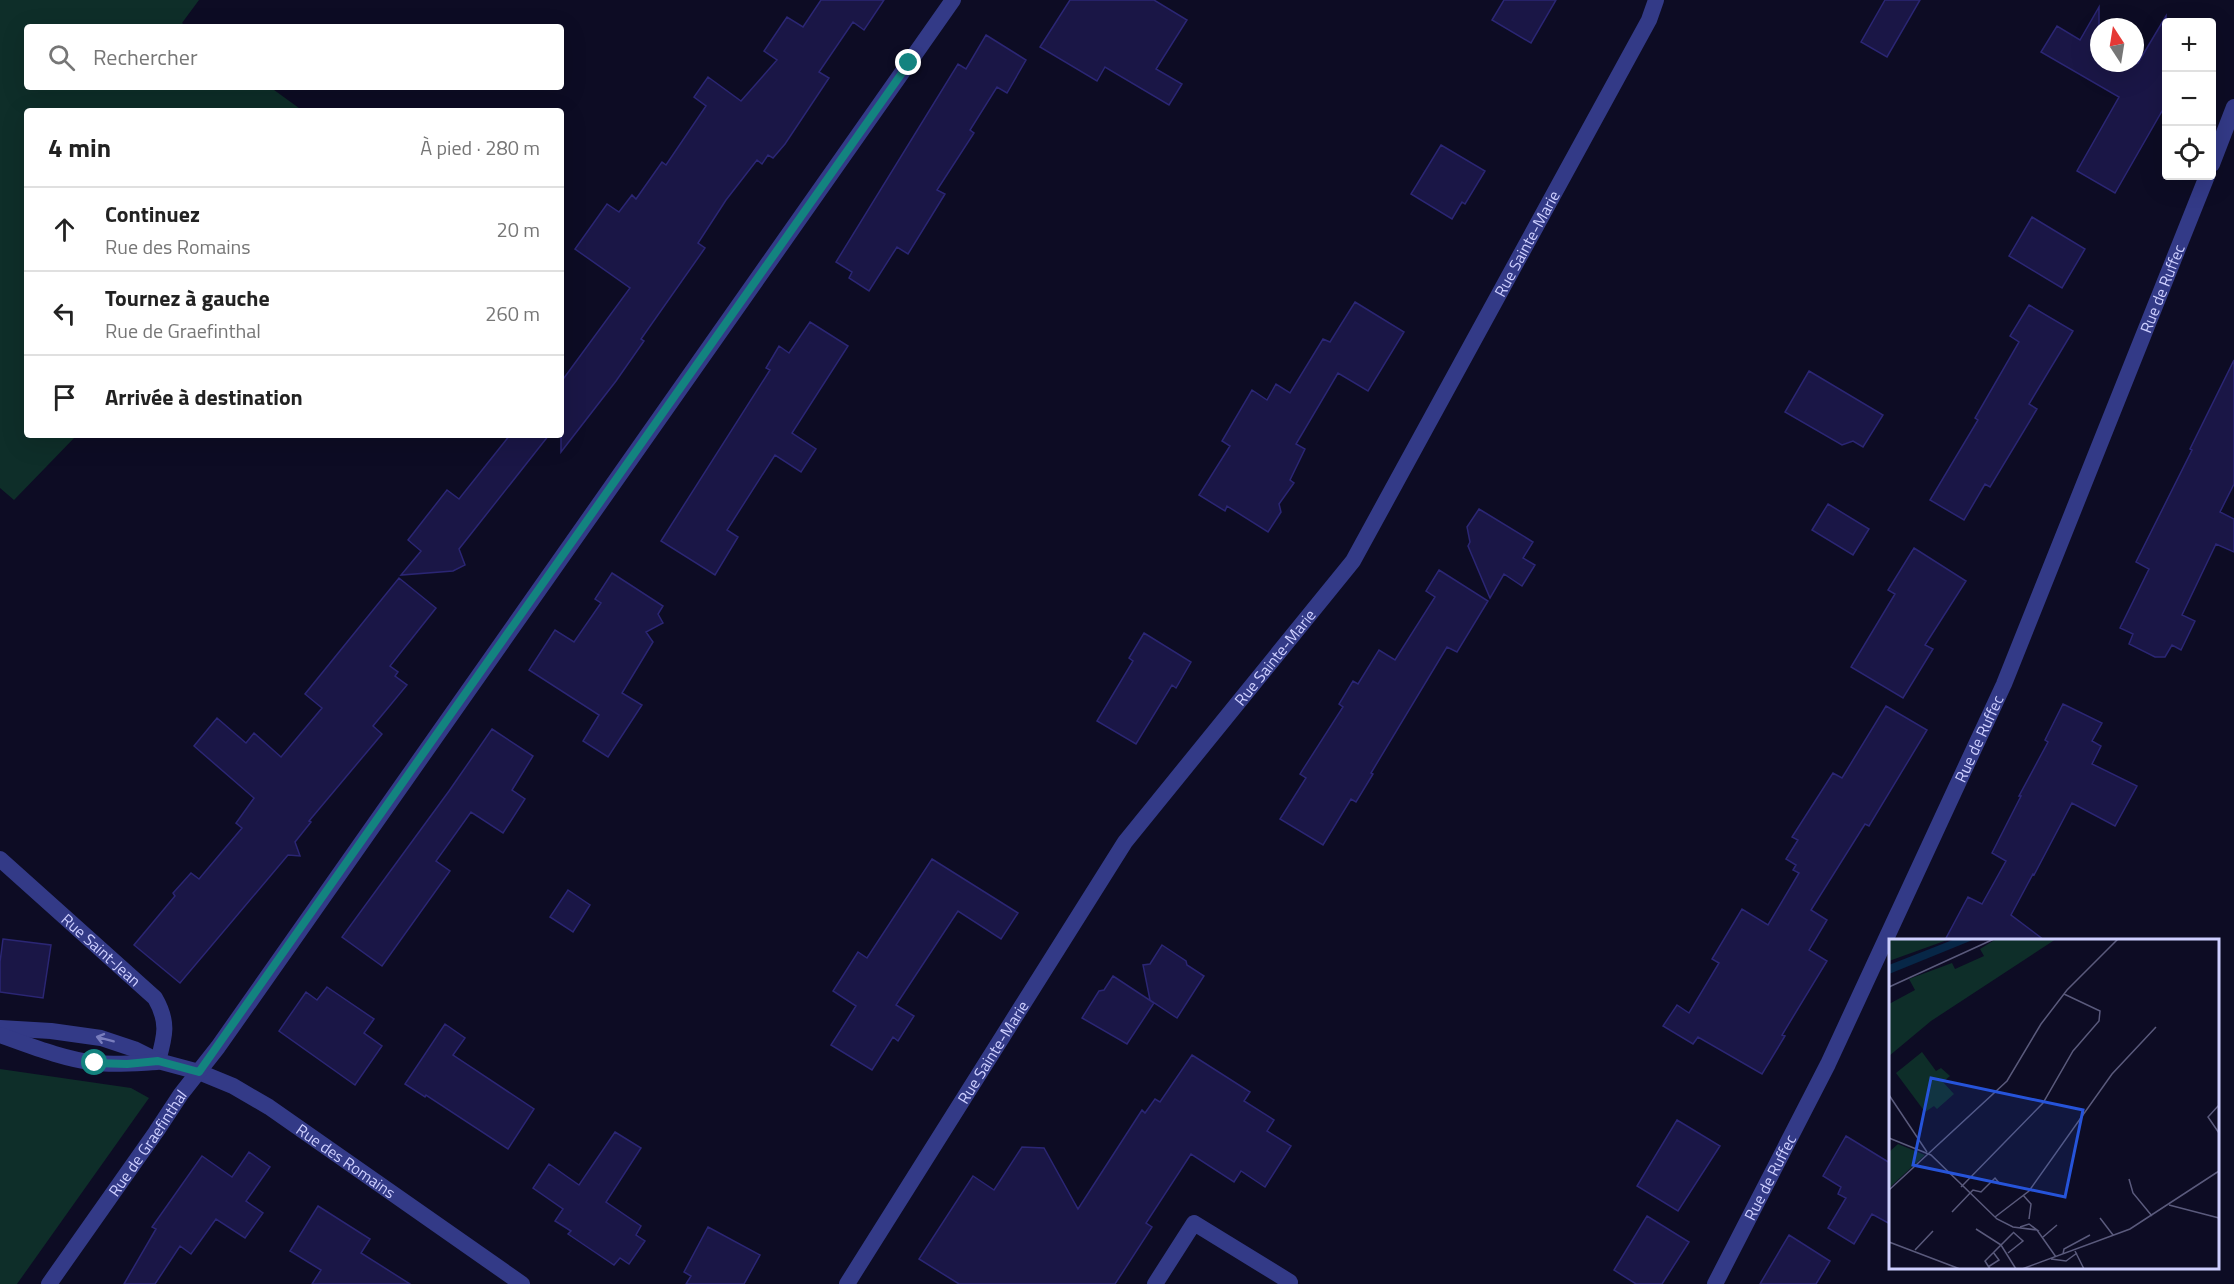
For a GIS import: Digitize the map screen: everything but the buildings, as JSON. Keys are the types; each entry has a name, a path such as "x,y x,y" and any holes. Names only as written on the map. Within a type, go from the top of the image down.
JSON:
{"street":[{"name":"Rue de Graefinthal","path":"49,1284 953,0"},
{"name":"Rue Sainte-Marie","path":"847,1284 1125,842 1353,561 1649,20 1656,0"},
{"path":"2216,152 2234,107"},
{"name":"Rue de Ruffec","path":"1715,1284 1828,1064 2004,684 2205,180"},
{"name":"Rue Saint-Jean","path":"0,859 155,998 162,1011 165,1036 158,1061"},
{"name":"Rue des Romains","path":"0,1028 51,1031 101,1038 134,1049 158,1061 199,1072 233,1086 269,1107 522,1284"},
{"name":"Rue des Romains","path":"0,1035 39,1049 95,1063 127,1064 158,1061"},
{"path":"1155,1284 1194,1223 1290,1282"}],"green space":[{"path":"0,0 199,0 183,24 24,24 24,90 274,90 299,108 24,108 24,438 74,438 14,500 0,488"},
{"path":"0,1069 131,1088 149,1098 17,1284 0,1284"}],"route":[{"path":"95,1063 127,1064 158,1061 199,1072 909,63"}]}
